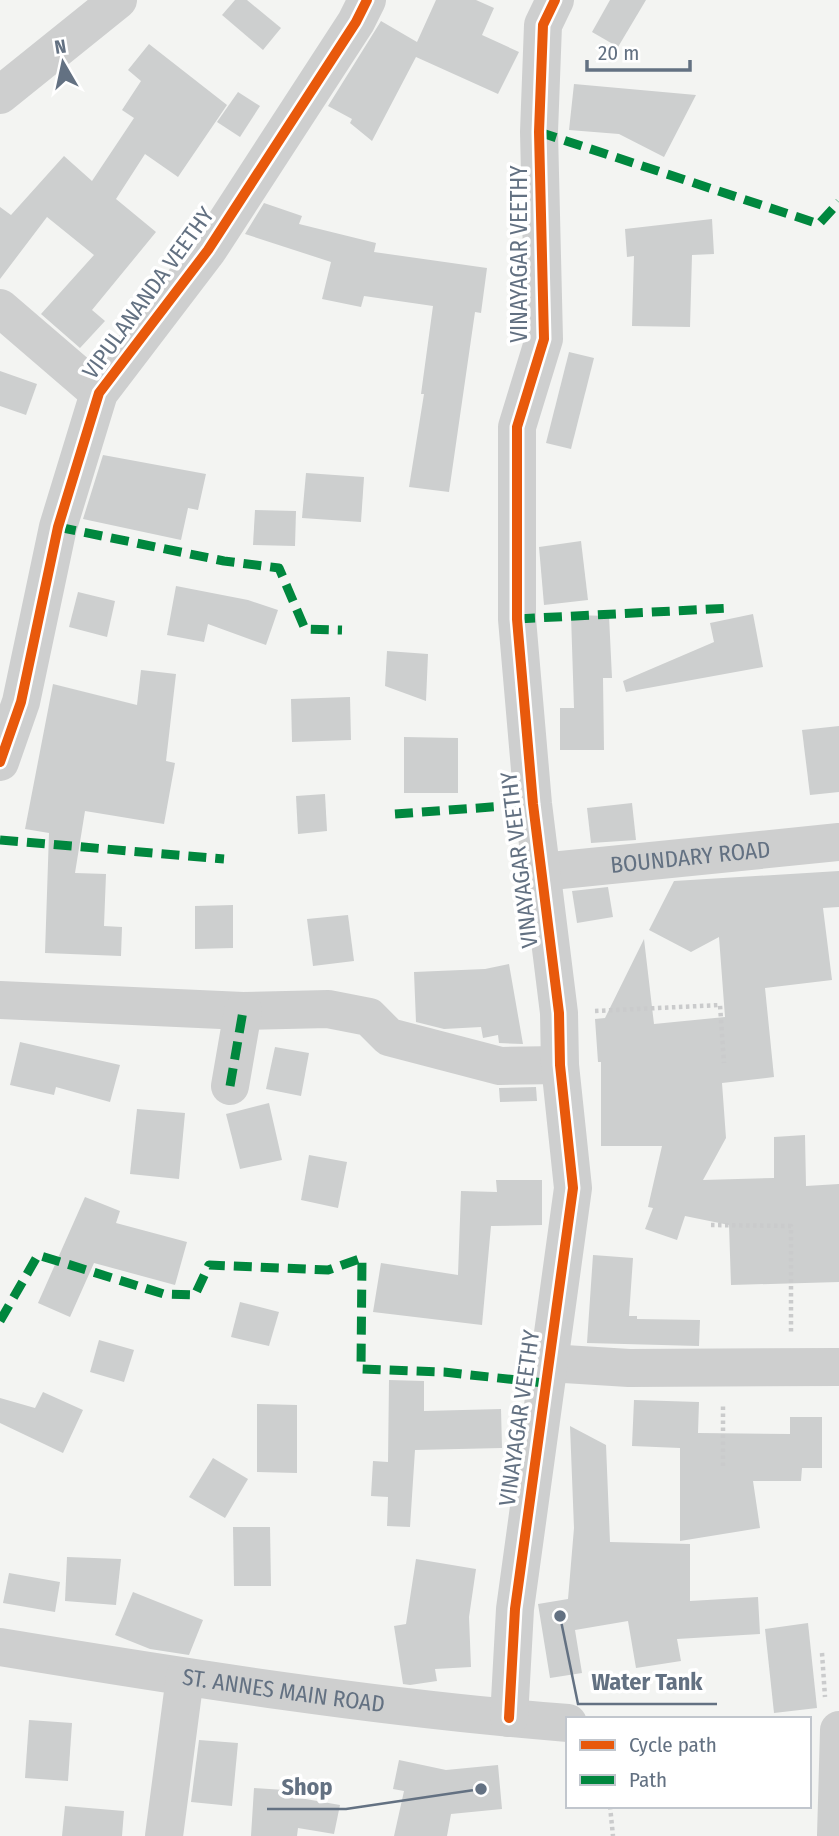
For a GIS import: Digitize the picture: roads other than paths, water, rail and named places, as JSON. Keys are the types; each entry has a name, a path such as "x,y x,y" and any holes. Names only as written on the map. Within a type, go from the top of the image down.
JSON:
{"street":[{"path":"0,95 118,0"},
{"name":"VIPULANANDA VEETHY","path":"0,762 10,694 99,393 208,250 356,22 367,0"},
{"name":"VINAYAGAR VEETHY","path":"509,1718 515,1609 573,1188 560,1065 559,1013 541,872 517,619 517,427 544,339 539,119 542,25 555,0"},
{"path":"0,308 99,393"},
{"name":"BOUNDARY ROAD","path":"541,872 839,842"},
{"path":"0,1000 243,1011 328,1009 369,1017 389,1037 500,1066 560,1065"},
{"path":"230,1086 243,1011"},
{"path":"548,1363 629,1368 839,1367"},
{"name":"ST. ANNES MAIN ROAD","path":"0,1647 185,1677 566,1723"},
{"path":"164,1836 185,1677"},
{"path":"829,1730 836,1836"}],"place":[{"name":"Water Tank","path":"560,1616"},
{"name":"Shop","path":"481,1789"}]}
